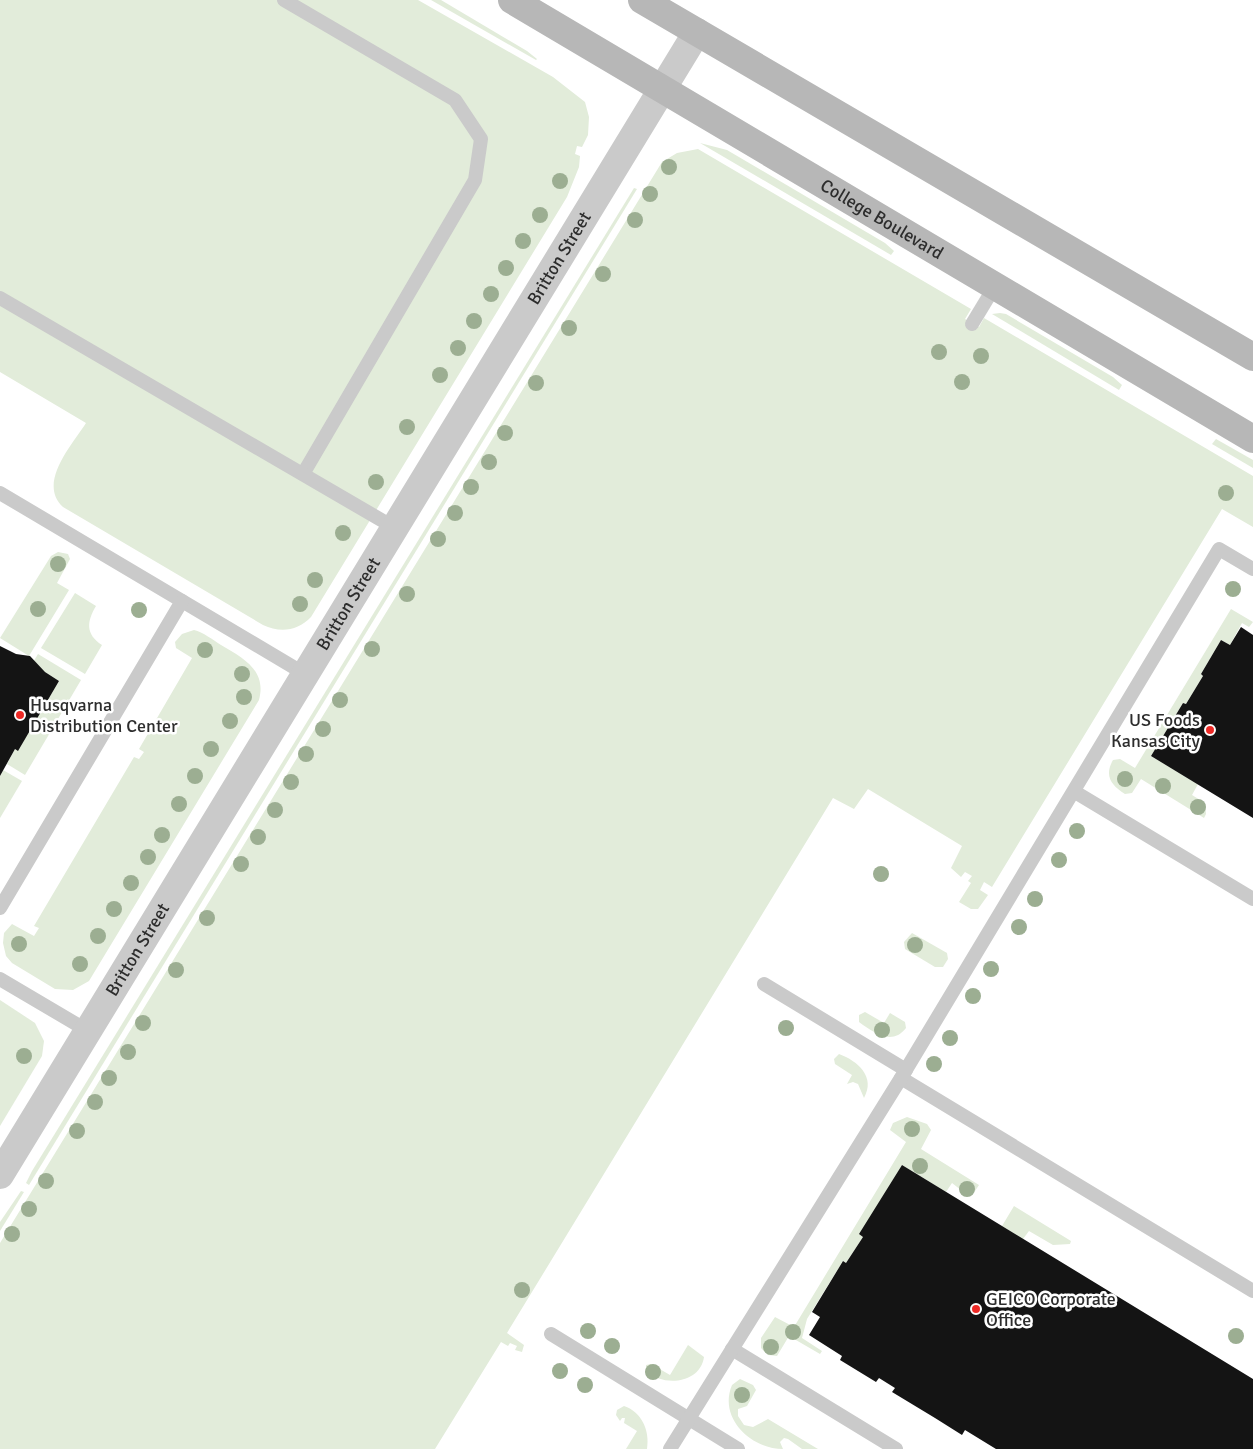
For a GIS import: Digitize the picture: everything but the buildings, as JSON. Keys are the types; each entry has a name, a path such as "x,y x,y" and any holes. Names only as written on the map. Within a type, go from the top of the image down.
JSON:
{"main road":[{"name":"College Boulevard","path":"512,0 1253,439"},
{"path":"642,0 1253,357"}],"street":[{"name":"Britton Street","path":"0,1175 697,32"}],"lane":[{"path":"284,0 455,100 481,139 475,180 303,474"},
{"path":"972,324 995,286"},
{"path":"0,298 395,528"},
{"path":"0,493 305,674"},
{"path":"670,1449 903,1074 1075,792 1219,549 1253,569"},
{"path":"0,908 182,601"},
{"path":"1075,792 1253,900"},
{"path":"0,979 88,1031"},
{"path":"764,984 903,1074 1253,1291"},
{"path":"551,1334 738,1449"},
{"path":"732,1349 896,1449"}],"green space":[{"path":"0,0 418,0 553,77 585,102 589,117 588,135 582,147 577,146 575,154 580,156 579,167 567,197 311,617 295,628 282,630 263,625 63,507 56,497 54,487 55,476 66,453 86,423 0,372"},
{"path":"431,0 441,0 527,51 537,59 536,60"},
{"path":"700,143 727,150 885,243 894,251 891,255"},
{"path":"698,149 971,309 965,319 979,327 984,318 1253,476 1253,527 1222,509 992,887 984,882 980,890 988,895 978,909 971,909 959,902 971,883 968,881 972,876 965,872 961,877 951,868 962,846 868,789 854,809 833,798 507,1333 524,1345 522,1352 515,1350 517,1346 510,1343 508,1346 501,1342 435,1449 0,1449 0,1243 662,162 677,153"},
{"path":"634,188 637,189 29,1185 26,1183 32,1171"},
{"path":"992,314 1006,314 1113,377 1122,385 1119,390"},
{"path":"1216,439 1253,460 1253,468 1212,444"},
{"path":"58,552 68,554 70,559 57,583 69,590 29,656 0,638 51,556"},
{"path":"75,593 96,606 89,622 89,627 96,641 102,645 85,674 41,648"},
{"path":"1231,609 1253,622 1249,627 1242,623 1230,645 1221,640 1201,674 1203,676 1186,704 1183,703 1151,756 1198,784 1192,795 1205,803 1206,814 1204,818 1141,779 1132,793 1125,794 1110,780 1109,771 1113,760 1120,759 1135,768"},
{"path":"194,630 204,634 245,660 251,666 260,681 259,700 89,981 73,990 55,989 12,963 6,956 3,943 4,933 12,924 34,936 39,928 34,926 134,757 139,759 144,752 139,749 192,658 176,648 175,642 182,634"},
{"path":"38,654 81,680 25,775 7,764 15,749 18,750 59,681 32,664"},
{"path":"3,770 22,781 0,818 0,776"},
{"path":"912,933 947,953 948,959 943,967 935,967 905,949 904,942"},
{"path":"0,1000 35,1023 44,1041 42,1056 0,1126"},
{"path":"865,1012 884,1023 890,1013 905,1022 906,1028 895,1036 883,1036 859,1022 859,1015"},
{"path":"839,1054 853,1061 863,1071 868,1083 864,1098 858,1084 853,1082 847,1084 852,1075 835,1064 834,1059"},
{"path":"907,1117 927,1124 931,1130 921,1149 979,1185 975,1191 966,1194 952,1183 946,1192 902,1165 860,1234 863,1237 846,1263 843,1261 807,1319 802,1338 822,1351 820,1354 789,1336 777,1356 768,1355 761,1348 761,1338 775,1317 794,1327 906,1142 890,1130 893,1123"},
{"path":"21,1191 24,1192 0,1231 0,1222"},
{"path":"1014,1206 1071,1241 1070,1244 1053,1245 1029,1231 1023,1239 1002,1226"},
{"path":"688,1345 704,1357 696,1373 688,1378 671,1381 653,1376 646,1371 646,1365 651,1364 670,1375"},
{"path":"740,1379 753,1385 756,1390 747,1406 738,1409 738,1416 744,1425 753,1427 768,1419 818,1449 802,1449 784,1438 780,1442 783,1449 771,1448 760,1444 740,1429 730,1409 729,1397 732,1385"},
{"path":"624,1406 640,1417 646,1429 647,1449 626,1449 637,1431 624,1423 625,1418 622,1418 620,1421 616,1415 617,1410"}],"place":[{"name":"Husqvarna Distribution Center","path":"20,715"},
{"name":"US Foods Kansas City","path":"1210,730"},
{"name":"GEICO Corporate Office","path":"976,1309"}]}
